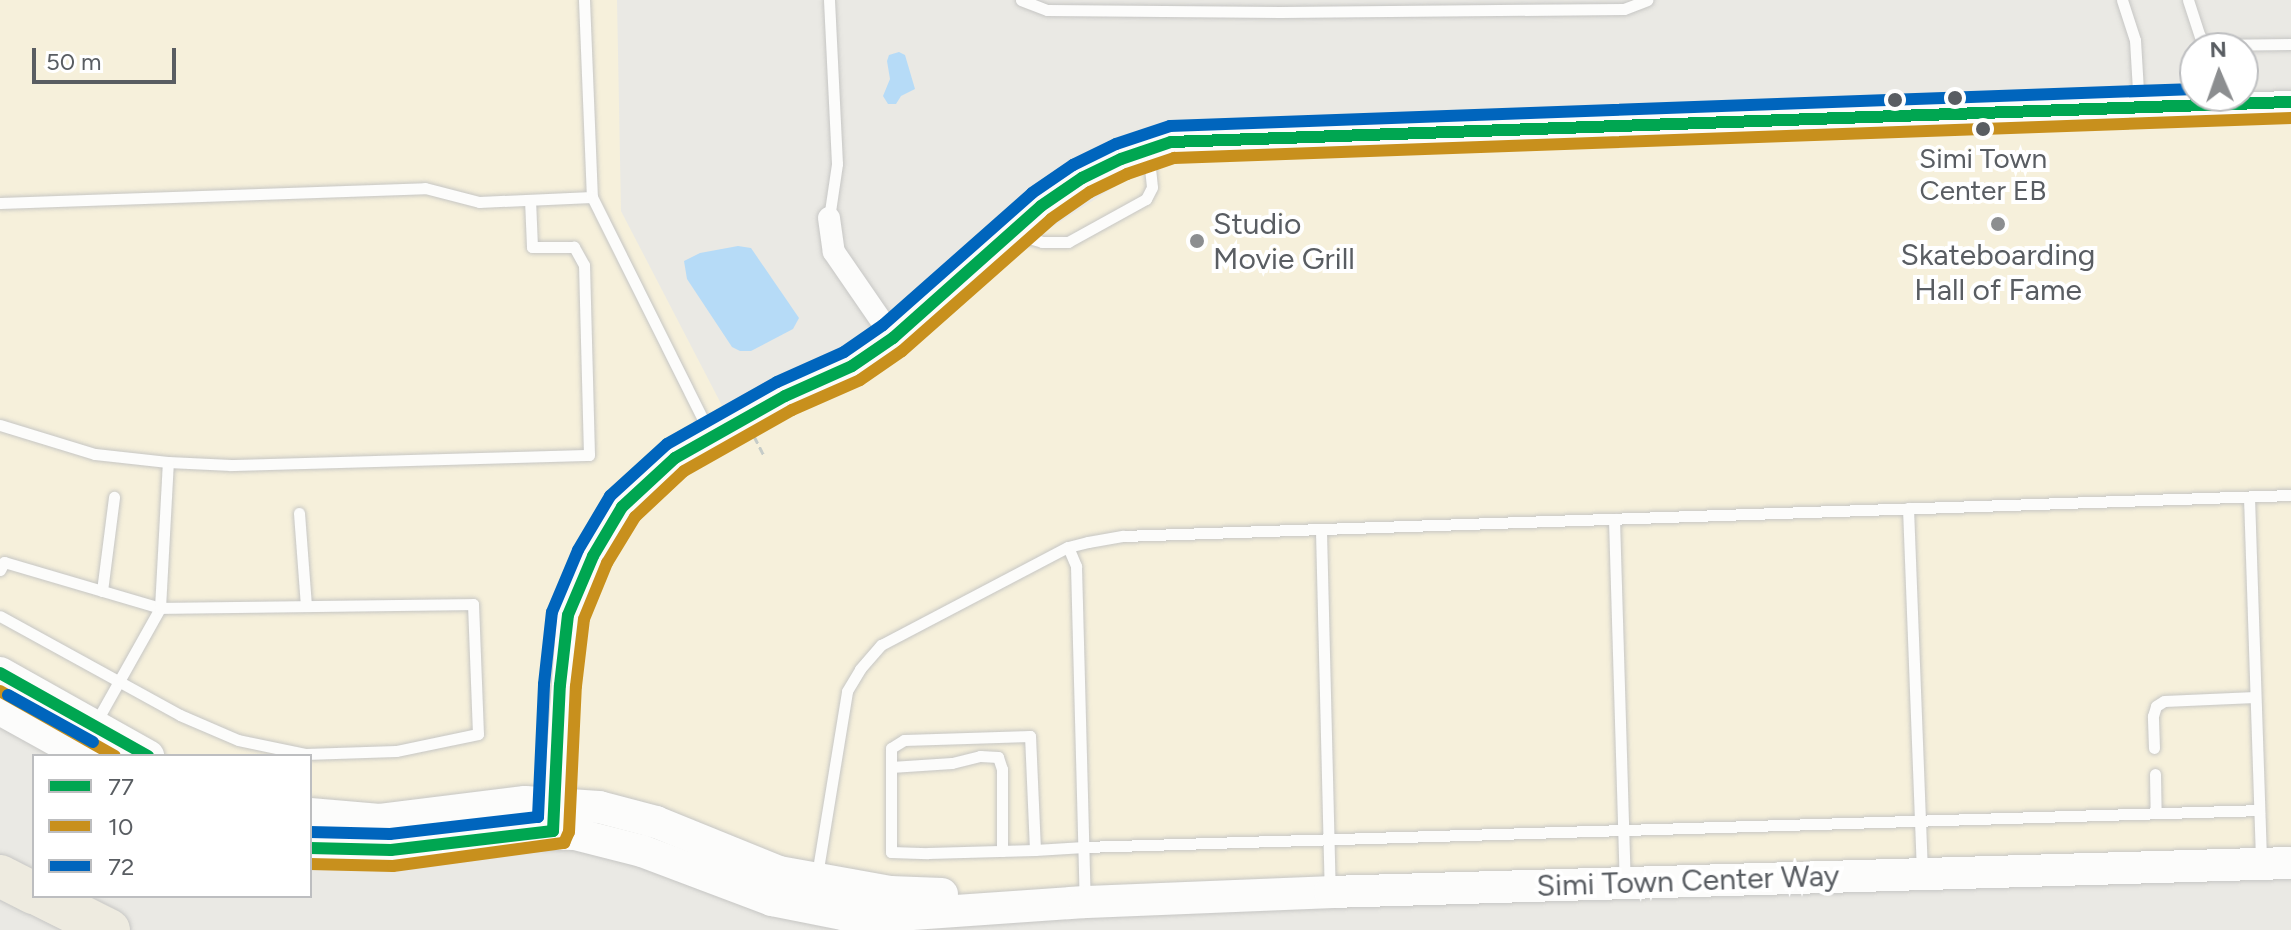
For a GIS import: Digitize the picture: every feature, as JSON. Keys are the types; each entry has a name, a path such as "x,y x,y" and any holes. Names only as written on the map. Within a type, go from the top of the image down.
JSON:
{"highway":[{"path":"0,876 32,892"},
{"path":"45,898 109,930"}],"street":[{"path":"553,817 568,615 593,556 622,507 675,458 711,436 852,366 893,338 1041,206 1082,178 1148,150 1171,142 2291,102"},
{"path":"829,218 834,252 893,338"},
{"path":"0,673 86,744"},
{"path":"0,709 86,744 138,754"},
{"name":"Simi Town Center Way","path":"312,814 380,820 419,817 479,806 553,817"},
{"name":"Simi Town Center Way","path":"312,848 391,850 599,807 656,822 740,857 814,895 884,916 1085,902 1330,892 2276,864"}],"lane":[{"path":"584,0 592,197 711,436"},
{"path":"829,0 837,164 829,218"},
{"path":"1021,0 1047,10 1296,12 1624,9 1647,0"},
{"path":"2122,0 2135,40 2139,107"},
{"path":"2188,0 2200,36 2207,45 2291,44"},
{"path":"1010,233 1042,242 1068,242 1146,199 1152,187 1148,150"},
{"path":"0,203 425,188 479,202 592,197"},
{"path":"0,425 95,454 168,462 231,465 589,455 584,265 574,247 532,247 530,200"},
{"path":"86,744 160,608 168,462"},
{"path":"814,895 847,691 860,669 881,645 1068,547 1123,536 2291,495"},
{"path":"102,591 114,497"},
{"path":"2249,497 2259,810 2276,864"},
{"path":"1908,508 1922,873"},
{"path":"299,513 306,606"},
{"path":"1614,519 1625,882"},
{"path":"1321,531 1330,892"},
{"path":"1068,547 1076,566 1085,902"},
{"path":"0,570 4,562 160,608 473,604 478,734 396,751 305,754 238,740 180,715 0,616"},
{"path":"2154,748 2153,716 2156,706 2164,701 2255,697"},
{"path":"1035,850 1030,736 904,740 891,748 891,852 1035,850 2259,810"},
{"path":"891,767 952,763 980,756 998,757 1002,769 1002,851"},
{"path":"2155,774 2156,813"}],"path":[{"path":"752,433 764,456"}],"shaded area":[{"path":"0,0 617,0 621,211 730,421 653,469 560,621 544,813 312,828 312,754 105,754 0,694"},
{"path":"2291,106 2291,859 913,907 701,855 562,812 576,618 606,545 656,481 712,442 891,351 965,296 1023,246 1171,150 2179,110 2259,112 2259,107"}],"water":[{"path":"899,52 905,55 915,89 901,96 896,104 888,104 883,96 890,79 887,61 889,55"},
{"path":"738,246 751,248 799,318 793,329 751,351 732,347 687,279 684,261 700,253"}],"transit line":[{"name":"72","path":"312,832 390,834 538,817 544,684 552,612 578,550 610,496 667,444 777,382 844,352 883,325 1032,193 1073,165 1116,144 1170,126 2179,90"},
{"name":"77","path":"312,848 391,850 553,831 560,685 568,615 593,556 622,507 675,458 785,396 852,366 893,338 1041,206 1082,178 1121,159 1171,142 2291,102"},
{"name":"10","path":"312,864 393,866 564,843 569,832 576,686 584,619 607,563 635,517 684,471 792,410 860,380 902,351 1051,219 1090,192 1127,174 1174,158 2291,118"},
{"name":"77","path":"0,673 144,754"},
{"name":"10","path":"0,691 111,754"},
{"name":"72","path":"8,695 93,742"}],"place":[{"name":"Simi Town Center EB","path":"1983,129"},
{"name":"Skateboarding Hall of Fame","path":"1998,224"},
{"name":"Studio Movie Grill","path":"1197,241"}]}
